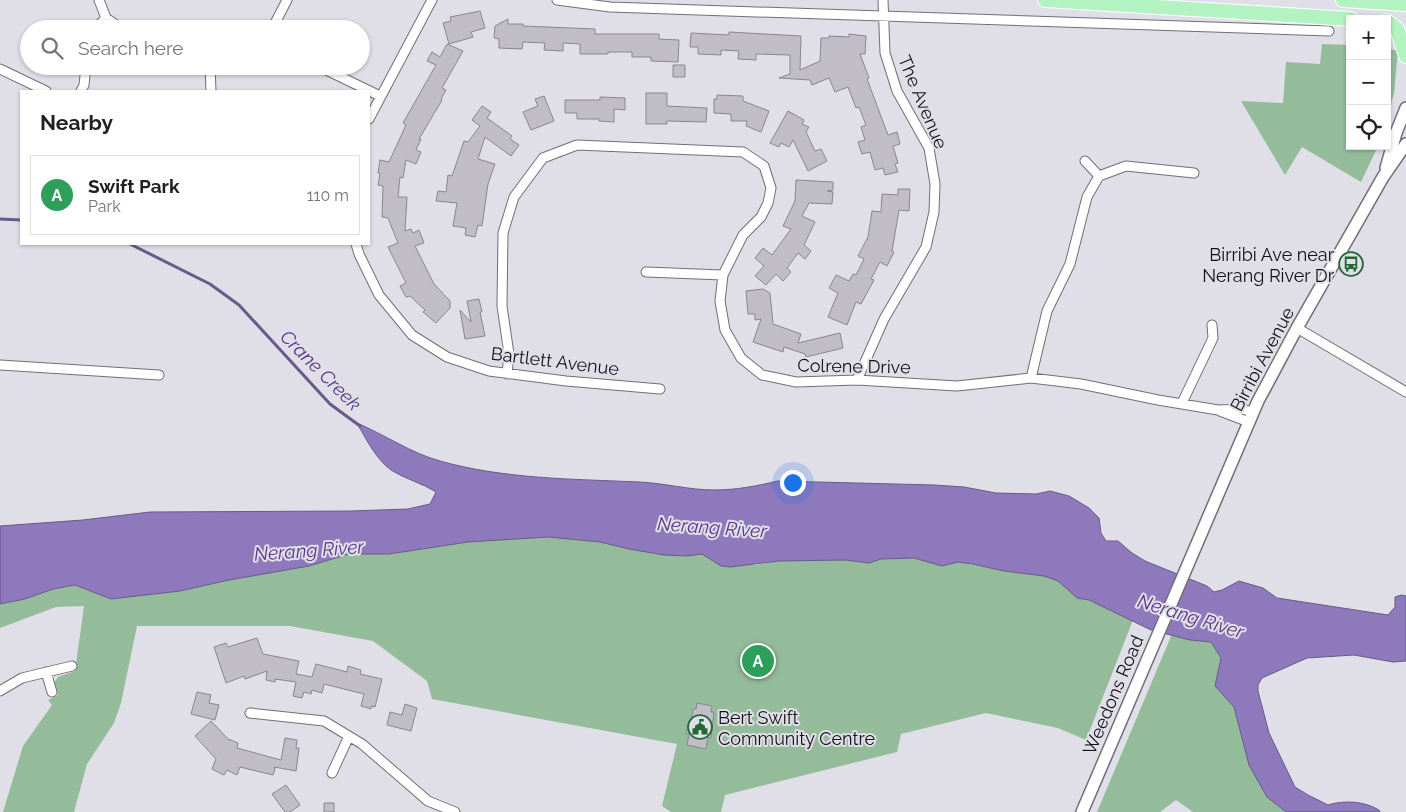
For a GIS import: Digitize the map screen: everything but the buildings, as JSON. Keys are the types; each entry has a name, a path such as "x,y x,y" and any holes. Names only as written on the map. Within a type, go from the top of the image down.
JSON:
{"main road":[{"path":"1045,0 1068,0"},
{"path":"1060,0 1346,19"},
{"path":"1343,0 1406,4"},
{"path":"1391,21 1406,22"},
{"path":"1391,24 1397,29 1406,56"}],"street":[{"path":"99,0 106,18 109,20"},
{"path":"277,20 287,0"},
{"path":"370,117 432,0"},
{"path":"557,0 610,6 1329,31"},
{"name":"The Avenue","path":"857,380 884,319 926,247 934,212 935,184 929,148 897,91 884,53 882,0"},
{"path":"0,69 44,90"},
{"path":"81,90 84,85 85,75"},
{"path":"210,75 211,90"},
{"path":"337,75 368,90"},
{"path":"370,91 380,96"},
{"name":"Birribi Avenue","path":"1384,177 1396,133 1406,108"},
{"name":"Birribi Avenue","path":"1223,482 1251,417 1297,328 1384,177 1406,144"},
{"name":"Colrene Drive","path":"507,374 509,354 502,306 503,232 514,197 543,158 577,145 742,152 764,166 771,188 768,203 761,217 743,235 723,275 720,301 725,330 741,358 762,374 796,382 857,380 957,386 1031,378 1081,384 1251,417"},
{"path":"1085,161 1099,176"},
{"path":"1031,378 1047,311 1070,264 1087,196 1099,176 1126,166 1194,173"},
{"name":"Bartlett Avenue","path":"356,245 379,295 412,336 447,358 489,372 660,390"},
{"path":"646,272 723,275"},
{"path":"1182,404 1213,338 1212,325"},
{"path":"1297,328 1406,392"},
{"path":"0,365 159,375"},
{"name":"Weedons Road","path":"1082,812 1223,482"},
{"path":"0,691 22,678 72,666"},
{"path":"46,672 52,692"},
{"path":"250,713 324,721 362,744 428,801 455,812"},
{"path":"332,774 349,736"}],"green space":[{"path":"1322,44 1346,45 1346,150 1376,150 1361,182 1302,147 1285,175 1241,101 1283,103 1286,62 1320,64"},
{"path":"1391,49 1398,51 1394,93 1391,104"},
{"path":"548,537 600,542 629,549 688,556 702,554 711,559 755,565 779,561 845,560 869,563 881,559 914,558 942,566 958,562 1044,576 1058,581 1077,598 1089,600 1133,620 1086,740 1058,728 986,713 901,734 897,752 725,795 721,812 671,812 662,806 677,744 432,699 427,681 373,641 290,626 137,626 121,703 114,723 87,764 74,812 3,812 23,746 52,705 48,700 58,695 54,683 58,677 75,671 84,606 56,607 0,628 0,604 25,599 53,589 75,585 111,599 180,591 309,566 349,554 389,554 468,542"},
{"path":"1172,634 1190,640 1211,642 1221,658 1215,686 1234,707 1267,797 1286,812 1193,812 1176,800 1160,812 1097,812"}],"water":[{"name":"Nerang River","path":"357,423 429,458 464,467 513,475 648,483 714,490 778,481 934,485 964,487 996,493 1036,494 1050,491 1069,496 1089,508 1099,518 1101,533 1106,541 1118,541 1145,561 1207,586 1214,592 1239,581 1263,588 1277,598 1388,615 1395,607 1395,597 1406,596 1406,661 1393,662 1354,655 1307,658 1262,678 1258,685 1269,733 1295,787 1328,805 1354,802 1373,807 1380,812 1286,812 1267,797 1249,765 1234,707 1215,686 1221,658 1211,642 1190,640 1151,630 1089,600 1077,598 1058,581 1044,576 1004,571 972,564 958,562 942,566 914,558 881,559 869,563 845,560 779,561 730,567 721,566 702,554 688,556 664,555 600,542 548,537 468,542 389,554 349,554 309,566 180,591 111,599 75,585 53,589 25,599 0,604 0,526 83,520 150,512 351,511 408,509 430,504 436,492 391,470 372,448"}],"waterway":[{"name":"Crane Creek","path":"0,219 20,220"},
{"name":"Crane Creek","path":"132,245 210,284 239,305 330,404 360,426"}],"place":[{"name":"Birribi Ave near Nerang River Dr","path":"1351,264"},
{"name":"Swift Park","path":"758,661"},
{"name":"Bert Swift Community Centre","path":"700,727"}]}
